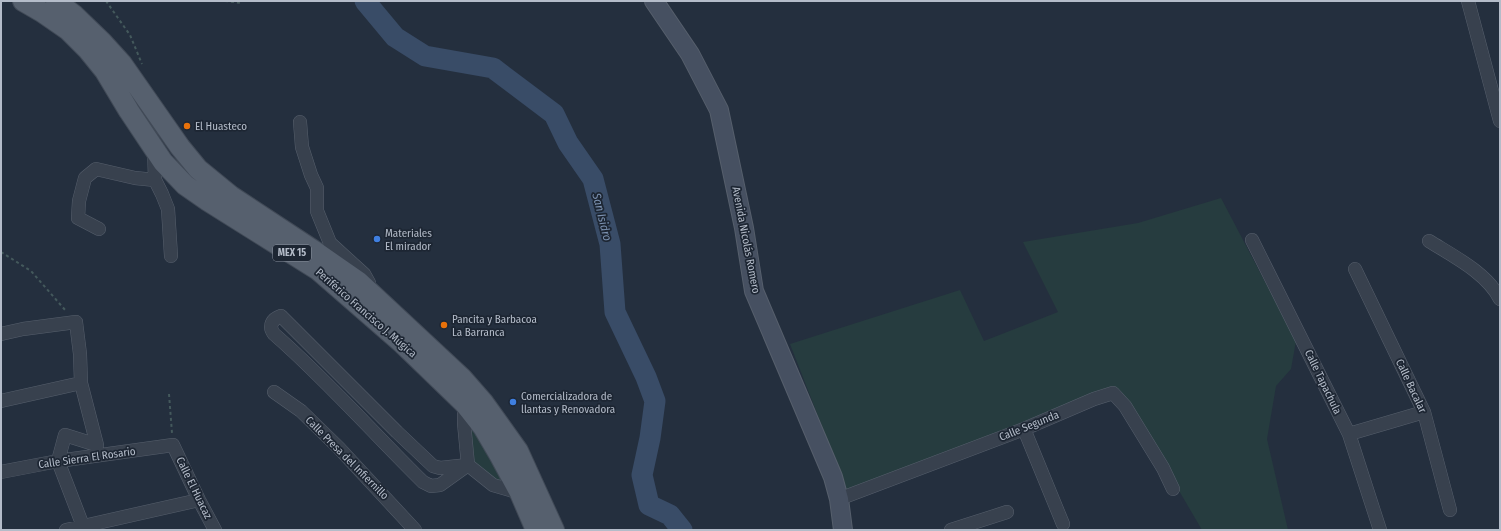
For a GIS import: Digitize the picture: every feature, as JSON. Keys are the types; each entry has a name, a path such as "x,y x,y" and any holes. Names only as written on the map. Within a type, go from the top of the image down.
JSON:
{"main road":[{"name":"Periférico Francisco J. Múgica","path":"24,1 68,30 88,50 106,71 129,111 163,162 185,185 318,270 403,344 464,403 483,427 520,493 536,530"},
{"name":"Periférico Francisco J. Múgica","path":"56,1 74,15 122,64 180,147 198,169 231,196 359,282 462,378 483,402 518,451 554,530"}],"street":[{"name":"Avenida Nicolás Romero","path":"654,1 690,54 719,110 744,228 754,291 833,477 843,530"},
{"path":"1468,1 1500,121"},
{"path":"300,122 302,147 317,188 317,211 330,243 364,274 377,299"},
{"path":"154,147 154,180 168,209 171,256"},
{"path":"99,229 78,218 79,201 85,178 96,170 135,178 154,180"},
{"name":"Calle Tapachula","path":"1252,240 1349,434 1380,530"},
{"path":"1430,241 1459,259 1482,277 1500,299"},
{"name":"Calle Bacalar","path":"1356,268 1424,412 1450,510"},
{"path":"468,465 440,485 431,486 423,482 320,376 272,331 271,325 274,319 281,316 433,466 440,468 468,465 494,485 520,493"},
{"path":"1,334 23,328 76,322 80,354 81,383 97,445 65,435 58,461 83,526"},
{"path":"320,376 331,365"},
{"path":"1,402 81,383"},
{"name":"Calle Presa del Infiernillo","path":"274,392 301,411 416,530"},
{"name":"Calle Segunda","path":"838,499 1024,429 1094,399 1113,393 1125,406 1163,468 1173,489"},
{"path":"464,403 464,423 468,465"},
{"path":"1349,434 1424,412"},
{"path":"1024,429 1063,524"},
{"path":"385,444 397,432"},
{"name":"Calle Sierra El Rosario","path":"1,472 58,461 173,445"},
{"name":"Calle El Huacaz","path":"173,445 215,530"},
{"path":"66,530 199,500"},
{"path":"952,530 1006,512"}],"path":[{"path":"106,1 130,35 143,66"},
{"path":"225,1 240,3 242,1"},
{"path":"1,252 32,271 76,322"},
{"path":"169,394 173,445"}],"green space":[{"path":"1221,198 1296,341 1291,369 1276,386 1267,439 1288,530 1202,530 1178,489 1109,388 844,493 834,457 790,344 960,290 984,341 1058,312 1023,242 1138,223"},
{"path":"468,414 511,488 494,480 472,464"}],"waterway":[{"name":"San Isidro","path":"365,1 395,37 425,56 493,68 554,114 568,143 593,179 610,244 615,312 646,377 655,401 650,438 642,475 649,505 670,515 682,530"}],"place":[{"name":"El Huasteco","path":"187,126"},
{"name":"Materiales El mirador","path":"377,239"},
{"name":"Pancita y Barbacoa La Barranca","path":"444,325"},
{"name":"Comercializadora de llantas y Renovadora","path":"513,402"}]}
